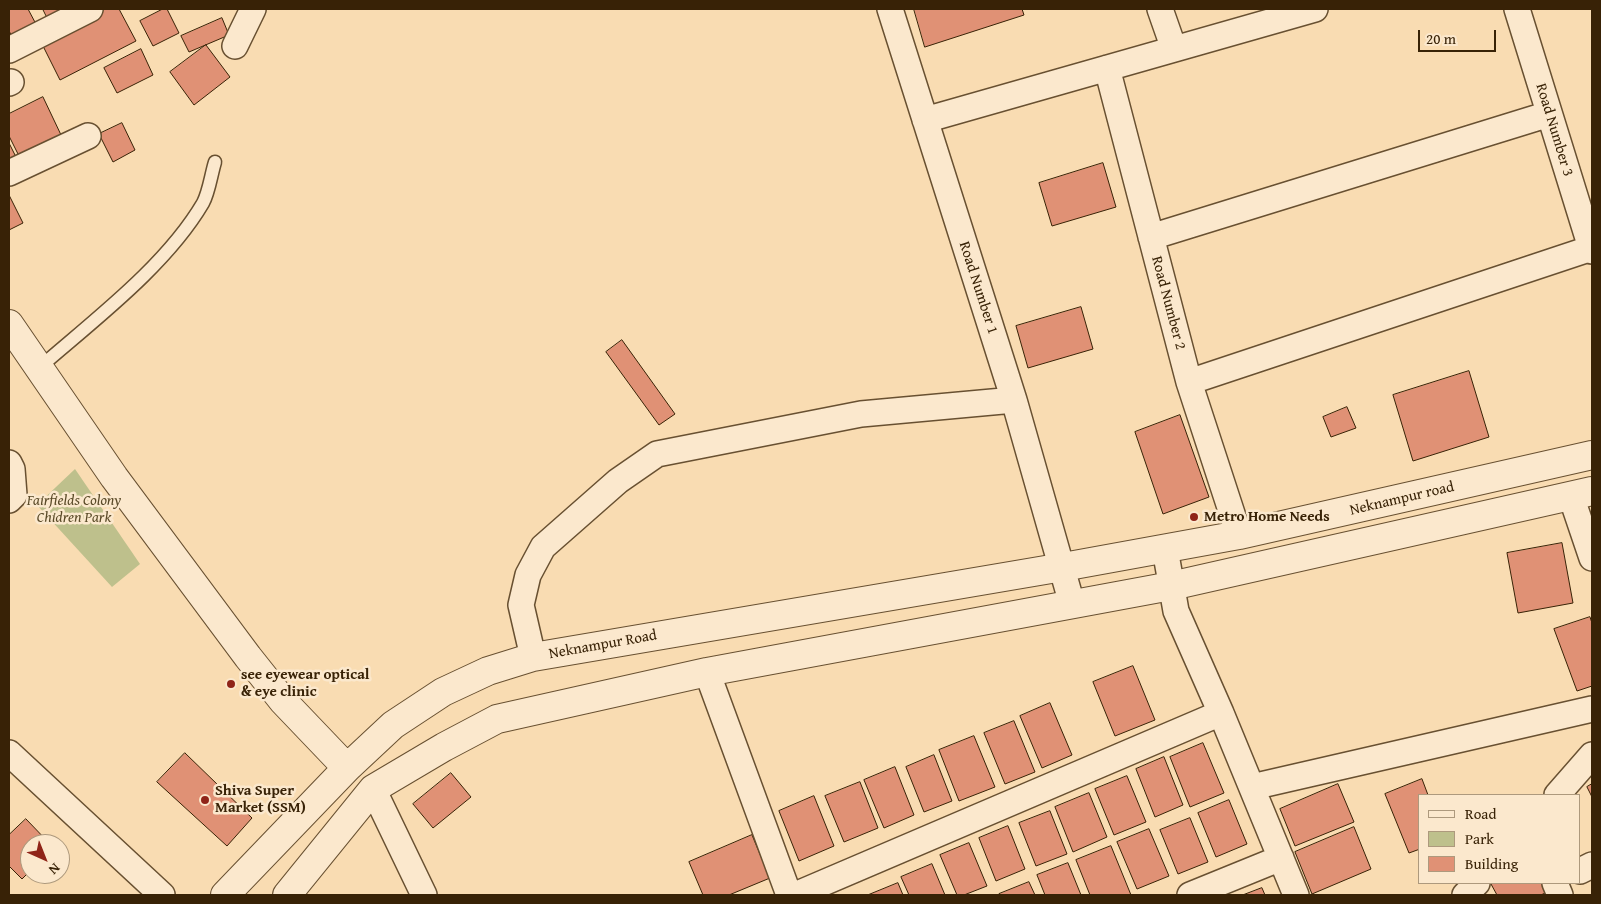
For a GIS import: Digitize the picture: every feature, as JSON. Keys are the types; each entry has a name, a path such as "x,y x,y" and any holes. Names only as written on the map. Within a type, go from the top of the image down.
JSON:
{"street":[{"path":"9,50 90,9"},
{"path":"235,46 253,9"},
{"name":"Road Number 1","path":"890,9 1014,400 1072,604"},
{"path":"1160,9 1174,49"},
{"path":"925,120 1315,9"},
{"name":"Road Number 3","path":"1517,9 1592,250"},
{"name":"Road Number 2","path":"1107,68 1189,382 1239,535"},
{"path":"1151,237 1549,114"},
{"path":"9,173 88,136"},
{"path":"1189,382 1592,250"},
{"path":"9,324 114,478 248,657 283,701 347,768"},
{"path":"533,657 521,605 528,575 543,547 618,480 657,454 861,414 1014,400"},
{"name":"Neknampur road","path":"1063,567 1239,535 1592,455"},
{"path":"9,464 12,469 14,495 9,500"},
{"path":"287,895 373,790 444,746 497,719 707,672 1171,586 1581,494 1592,558"},
{"path":"1165,549 1179,618 1221,712 1296,895"},
{"name":"Neknampur Road","path":"225,895 347,768 393,725 444,692 488,671 533,657 1063,567"},
{"path":"707,672 789,895"},
{"path":"1252,788 1592,709"},
{"path":"795,895 1221,712"},
{"path":"9,753 162,895"},
{"path":"1558,794 1592,754"},
{"path":"373,790 424,895"},
{"path":"1190,895 1281,858"},
{"path":"1581,870 1592,864"},
{"path":"1465,895 1476,884"}],"lane":[{"path":"39,368 126,292 179,238 204,201 215,162"}],"green space":[{"name":"Fairfields Colony Chidren Park","path":"75,469 140,564 112,587 37,505"}],"building":[{"path":"9,9 28,9 37,26 13,38 9,31"},
{"path":"43,9 78,9 50,23"},
{"path":"97,9 119,9 136,41 60,80 39,38"},
{"path":"163,9 167,9 179,33 153,46 140,21"},
{"path":"914,9 1022,9 1024,15 925,47"},
{"path":"222,18 229,35 189,52 181,36"},
{"path":"206,45 230,77 194,105 170,72"},
{"path":"141,49 153,75 117,93 104,68"},
{"path":"43,97 62,137 20,158 9,136 9,114"},
{"path":"122,123 135,150 113,162 99,134"},
{"path":"9,143 19,163 9,168"},
{"path":"1103,163 1116,207 1052,226 1039,183"},
{"path":"9,195 23,223 9,230"},
{"path":"1081,307 1093,349 1028,368 1016,326"},
{"path":"622,340 675,414 659,425 606,352"},
{"path":"1469,371 1489,437 1413,461 1393,395"},
{"path":"1347,407 1356,428 1331,437 1323,417"},
{"path":"1180,415 1209,497 1163,514 1135,432"},
{"path":"1562,543 1573,603 1518,613 1507,553"},
{"path":"1590,617 1592,623 1592,686 1577,691 1554,629"},
{"path":"1133,666 1155,720 1115,736 1093,682"},
{"path":"1050,703 1072,755 1042,768 1020,716"},
{"path":"1014,721 1035,772 1005,784 984,733"},
{"path":"974,736 995,787 959,801 939,750"},
{"path":"1203,743 1224,793 1190,807 1170,757"},
{"name":"Shiva Super Market (SSM)","path":"185,753 252,818 227,846 157,782"},
{"path":"934,755 952,801 924,812 906,767"},
{"path":"1164,757 1183,805 1155,817 1136,769"},
{"path":"895,767 914,815 884,828 864,780"},
{"path":"451,773 471,797 433,828 413,804"},
{"path":"1127,776 1146,822 1114,835 1095,789"},
{"path":"1422,779 1428,794 1418,794 1418,850 1409,853 1385,794"},
{"path":"860,782 878,828 844,842 825,796"},
{"path":"1338,784 1354,822 1295,846 1280,809"},
{"path":"1592,784 1592,797 1587,787"},
{"path":"1089,793 1107,837 1073,852 1055,807"},
{"path":"814,796 834,846 799,861 779,811"},
{"path":"1229,800 1247,844 1216,857 1198,813"},
{"path":"1050,811 1067,854 1036,866 1019,823"},
{"path":"1190,818 1208,862 1178,874 1160,830"},
{"path":"26,819 40,834 20,834 20,877 9,866 9,835"},
{"path":"1008,826 1025,869 996,881 979,838"},
{"path":"1354,827 1371,869 1312,894 1295,852"},
{"path":"1149,829 1169,876 1137,889 1117,842"},
{"path":"752,835 770,878 729,895 703,895 689,862"},
{"path":"969,843 987,886 964,895 957,895 940,855"},
{"path":"1111,846 1131,895 1090,895 1076,860"},
{"path":"1068,863 1081,895 1045,895 1037,875"},
{"path":"932,864 945,895 909,895 901,877"},
{"path":"1029,882 1035,895 999,895 999,894"},
{"path":"898,883 903,895 868,895"},
{"path":"1491,884 1543,884 1547,892 1541,895 1497,895"},
{"path":"1262,888 1265,895 1243,895"}],"place":[{"name":"Metro Home Needs","path":"1194,517"},
{"name":"see eyewear optical & eye clinic","path":"231,684"},
{"name":"Shiva Super Market (SSM)","path":"205,800"}]}
